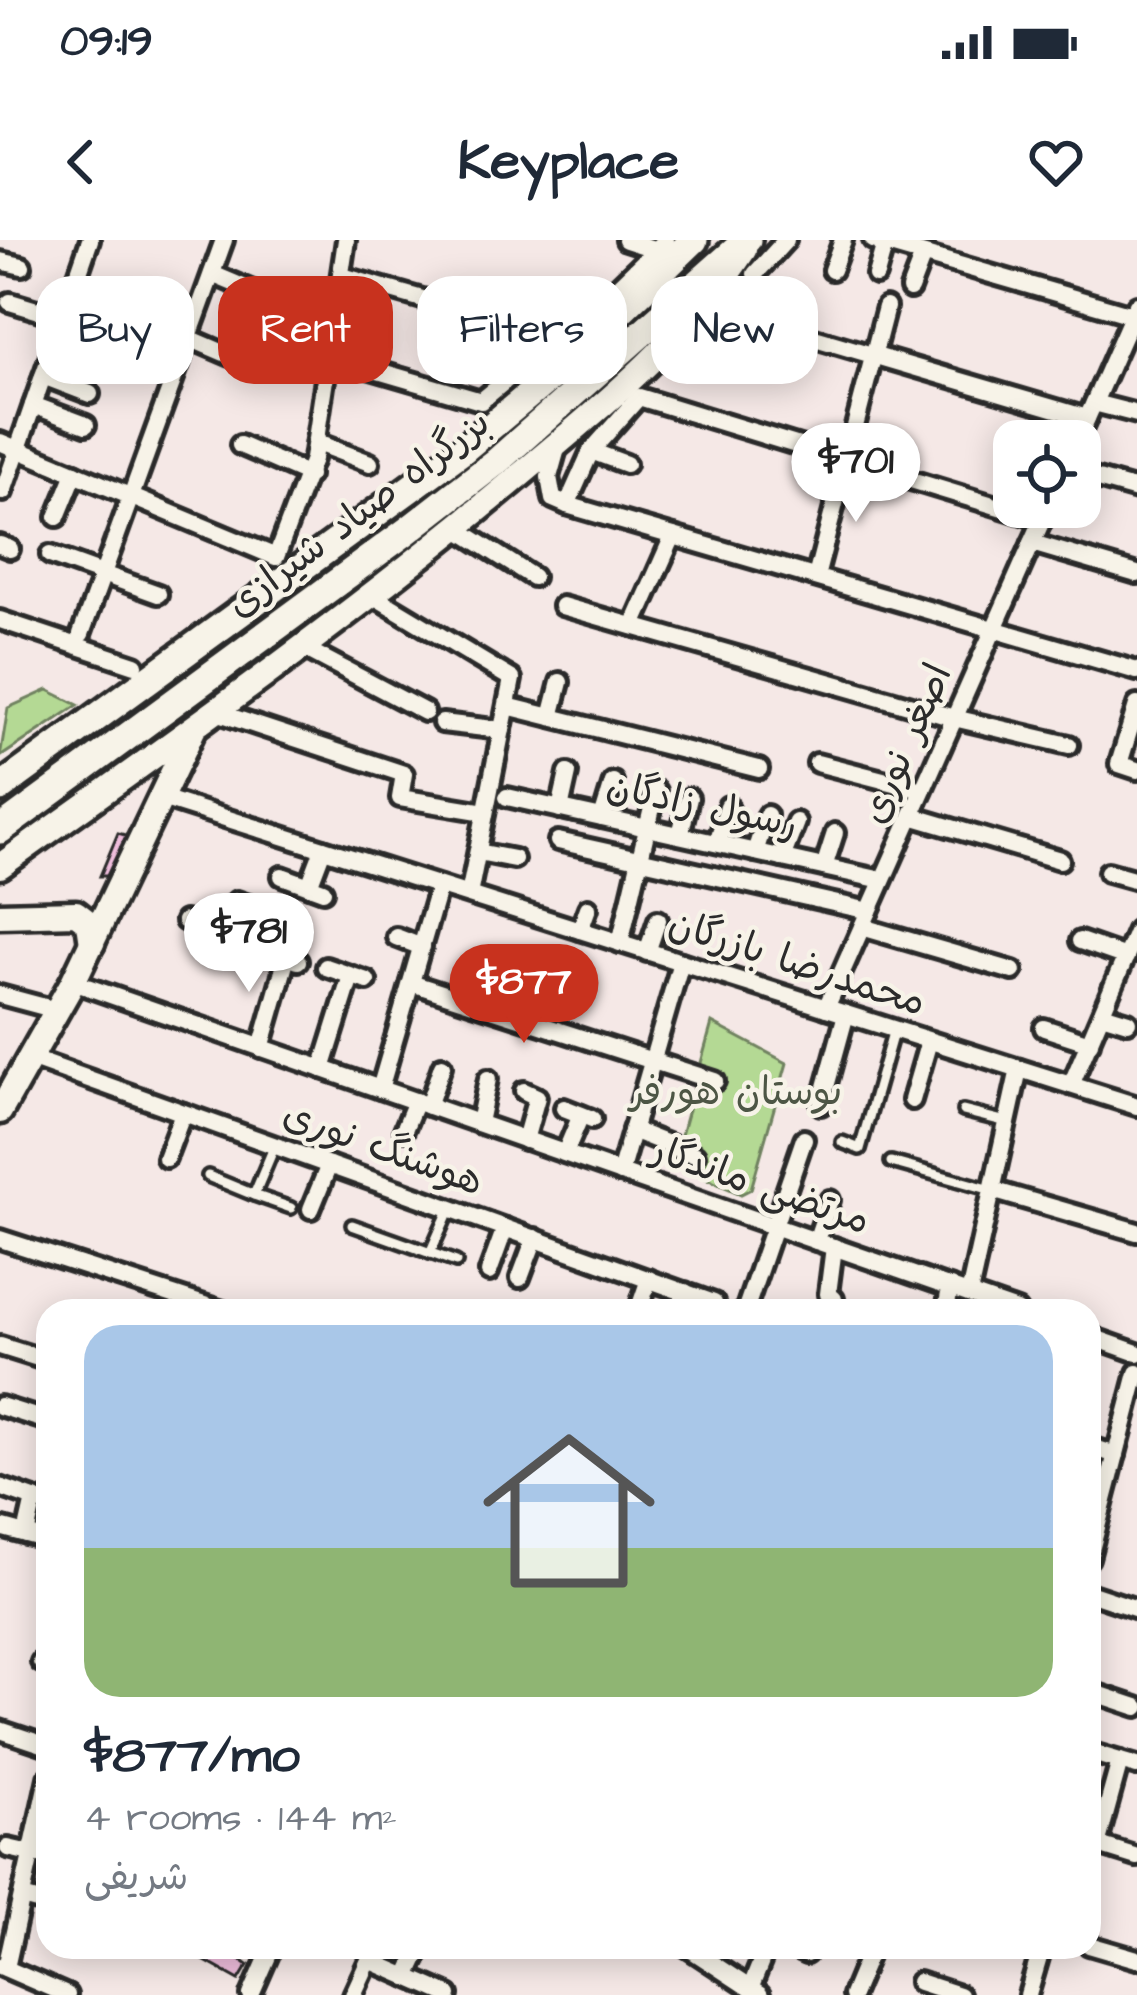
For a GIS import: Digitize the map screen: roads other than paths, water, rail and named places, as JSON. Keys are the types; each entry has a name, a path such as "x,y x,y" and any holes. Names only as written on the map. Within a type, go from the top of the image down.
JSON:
{"highway":[{"name":"بزرگراه صیاد شیرازی","path":"0,788 464,450 560,369 694,240"},
{"name":"بزرگراه صیاد شیرازی","path":"0,830 496,462 749,240"}],"main road":[{"path":"0,866 304,648 558,443 697,312 749,240"},
{"path":"0,1111 73,982 194,728"},
{"path":"0,915 76,913 89,923 92,944"}],"street":[{"path":"78,276 90,240"},
{"path":"194,324 224,240"},
{"path":"342,276 346,240"},
{"path":"626,240 661,245"},
{"path":"755,274 786,240"},
{"path":"832,270 843,240"},
{"path":"877,275 879,242 1134,317 1086,420"},
{"path":"627,276 661,245"},
{"path":"910,289 923,255"},
{"path":"0,261 22,266"},
{"path":"212,274 218,277"},
{"path":"10,302 36,313"},
{"path":"816,577 886,307"},
{"path":"818,340 1090,411 1137,414"},
{"path":"3,492 40,384"},
{"path":"64,384 90,394"},
{"path":"81,634 172,384"},
{"path":"0,442 276,557 309,475 325,384"},
{"path":"422,384 481,401 502,384"},
{"path":"567,505 591,451 639,397 993,500"},
{"path":"33,405 86,425"},
{"path":"316,443 370,463"},
{"path":"558,443 548,484 553,499 567,505 1137,671"},
{"path":"240,445 309,475"},
{"path":"591,451 626,464"},
{"path":"57,517 76,473"},
{"path":"1101,480 1137,490"},
{"path":"456,528 533,577"},
{"name":"اصغر نوری","path":"826,1008 1039,528"},
{"path":"633,626 673,536"},
{"path":"1032,543 1137,574"},
{"path":"50,556 158,594"},
{"path":"372,595 512,679 470,890"},
{"path":"562,606 954,718 1070,745"},
{"path":"0,620 135,665"},
{"path":"304,648 424,712"},
{"path":"551,717 560,682"},
{"path":"1137,705 1119,764 1137,770"},
{"path":"507,706 760,769"},
{"path":"216,712 404,774 400,798 485,812"},
{"path":"442,722 502,730"},
{"path":"817,763 922,790"},
{"path":"560,809 568,772"},
{"path":"602,818 613,782"},
{"path":"620,943 656,791"},
{"name":"رسول زادگان","path":"507,797 882,880"},
{"name":"محمدرضا بازرگان","path":"162,798 1137,1106"},
{"path":"680,835 689,798"},
{"path":"717,843 728,806"},
{"path":"755,852 767,815"},
{"path":"910,816 1060,860"},
{"path":"782,858 796,822"},
{"path":"824,867 835,833"},
{"path":"558,841 865,919 1013,971"},
{"path":"282,877 316,888 323,849"},
{"path":"478,851 514,859"},
{"path":"1108,872 1137,880"},
{"path":"380,1089 440,886"},
{"path":"223,934 236,901 257,908"},
{"path":"580,930 588,908"},
{"path":"647,952 658,920"},
{"path":"185,921 293,959 261,1048"},
{"path":"1071,1085 1136,934"},
{"path":"396,937 422,946"},
{"path":"1080,941 1126,957"},
{"path":"620,1172 681,962"},
{"path":"322,1069 359,979 326,967"},
{"name":"مرتضی ماندگار","path":"73,982 983,1299"},
{"path":"411,983 715,1081"},
{"path":"0,995 56,1010"},
{"path":"821,1105 846,1014"},
{"path":"1102,1014 1132,1023"},
{"path":"1044,1028 1090,1043"},
{"path":"912,1100 929,1041"},
{"name":"هوشنگ نوری","path":"30,1058 699,1299"},
{"path":"404,1130 440,1065"},
{"path":"969,1294 1018,1069"},
{"path":"479,1123 488,1079"},
{"path":"524,1091 537,1097 525,1139"},
{"path":"165,1158 183,1113"},
{"path":"565,1153 579,1114"},
{"path":"632,1130 695,1155"},
{"path":"749,1299 804,1139"},
{"path":"311,1209 329,1165"},
{"path":"992,1190 1137,1232"},
{"path":"831,1200 825,1244 828,1294 834,1299"},
{"path":"489,1272 505,1228"},
{"path":"0,1238 186,1299"},
{"path":"520,1278 535,1238"},
{"path":"642,1299 649,1279"},
{"path":"948,1299 950,1287"},
{"path":"683,1299 686,1292"},
{"path":"1101,1340 1137,1353"},
{"path":"0,1346 36,1357"},
{"path":"1101,1512 1137,1373"},
{"path":"0,1406 36,1417"},
{"path":"1101,1450 1116,1455"},
{"path":"0,1486 36,1499"},
{"path":"26,1534 36,1512"},
{"path":"0,1527 36,1537"},
{"path":"1101,1598 1137,1609"},
{"path":"1101,1695 1137,1707"},
{"path":"0,1730 36,1743"},
{"path":"1101,1825 1128,1763"},
{"path":"1101,1846 1137,1857"},
{"path":"8,1848 36,1854"},
{"path":"36,1864 3,1967 64,1994"},
{"path":"22,1897 36,1901"},
{"path":"1101,1948 1137,1959"},
{"path":"251,1995 267,1959"},
{"path":"353,1995 370,1959"},
{"path":"380,1959 449,1995"},
{"path":"407,1977 416,1959"},
{"path":"705,1959 755,1992 764,1959"},
{"path":"852,1995 873,1959"},
{"path":"1028,1995 1038,1959"},
{"path":"919,1982 959,1995"}],"lane":[{"path":"842,1142 860,1149 893,1029"},
{"path":"963,1111 1007,1122"},
{"path":"254,1195 275,1145"},
{"path":"891,1162 992,1190"},
{"path":"208,1176 291,1208"},
{"path":"430,1253 450,1208"},
{"path":"352,1225 456,1262"}],"park label":[{"name":"بوستان هورفر","path":"736,1093"}]}
